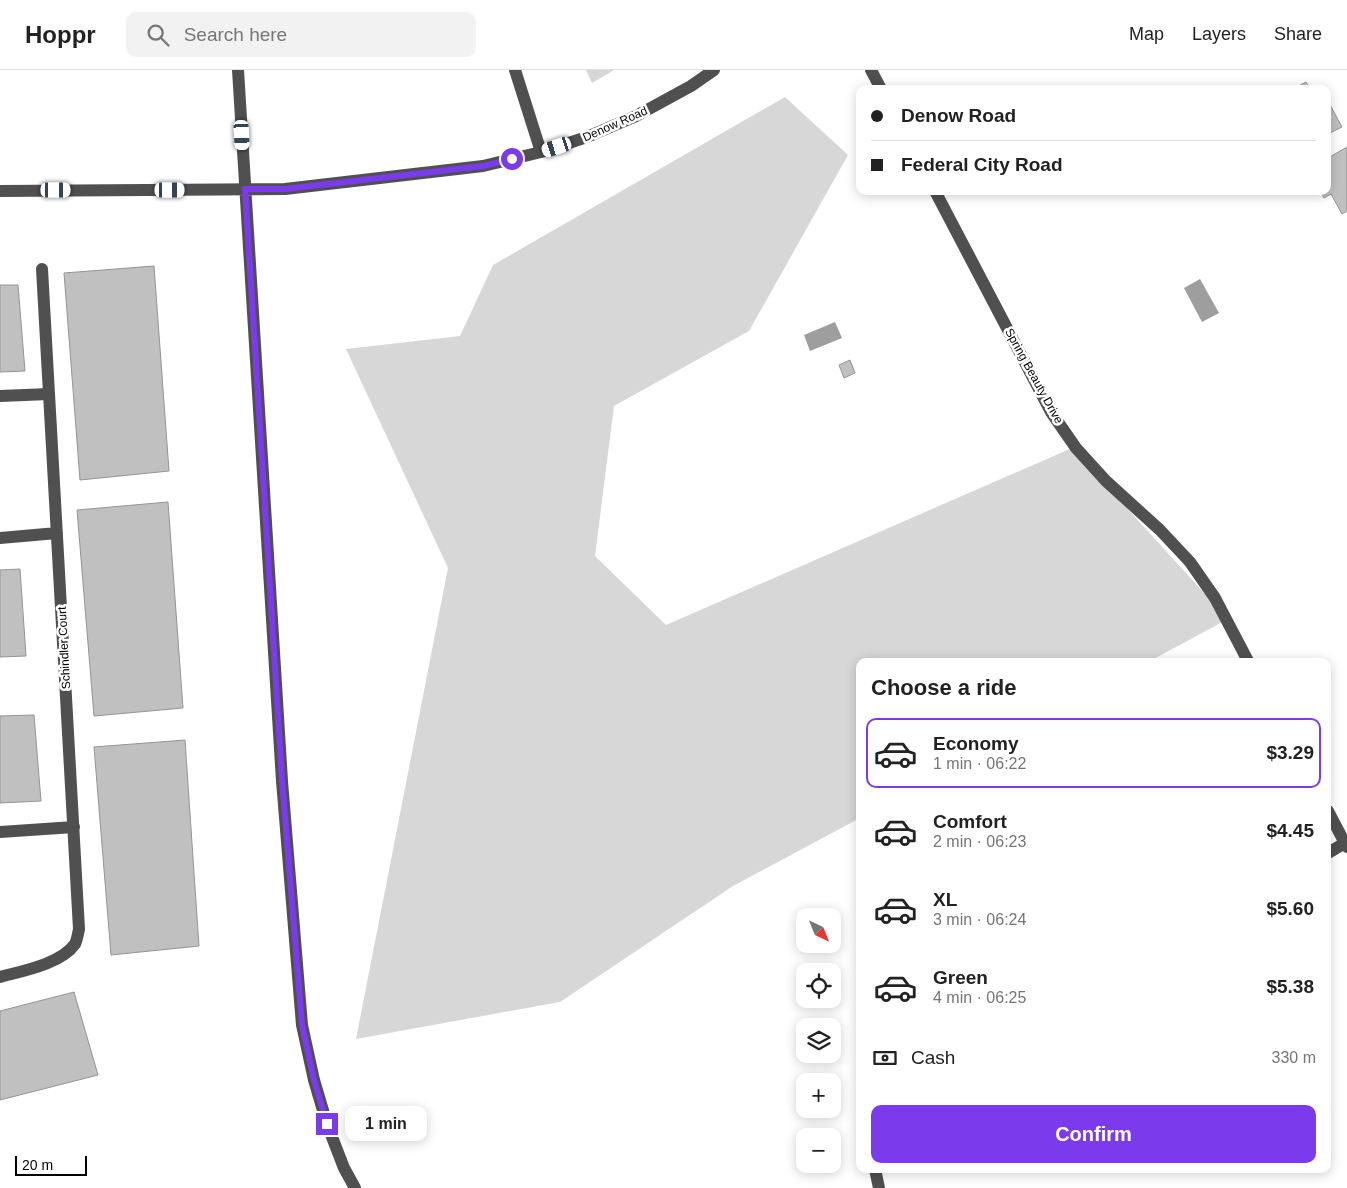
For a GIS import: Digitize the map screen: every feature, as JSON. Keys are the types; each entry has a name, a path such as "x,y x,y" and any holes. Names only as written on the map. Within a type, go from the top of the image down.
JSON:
{"street":[{"path":"238,70 282,780 302,1025 314,1080 327,1124 344,1168 355,1188"},
{"path":"515,70 541,152"},
{"name":"Denow Road","path":"0,191 285,189 483,166 541,152 587,137 636,116 691,86 714,70"},
{"path":"871,70 879,85"},
{"name":"Spring Beauty Drive","path":"937,195 1051,412 1076,448 1106,481 1160,530 1190,562 1215,598 1246,658"},
{"name":"Schindler Court","path":"0,977 47,963 65,953 75,944 79,929 42,269"},
{"path":"0,396 49,394"},
{"path":"0,538 57,533"},
{"path":"1331,817 1346,845 1331,852"},
{"path":"0,832 74,827"},
{"path":"876,1173 879,1188"}],"shaded area":[{"path":"586,70 614,70 592,83"},
{"path":"785,97 848,155 749,331 614,406 595,556 666,625 1072,448 1228,619 1156,658 856,658 856,820 733,886 560,1002 356,1039 448,568 346,349 460,336 493,265"},
{"path":"1200,279 1219,313 1202,322 1184,288"},
{"path":"835,322 842,338 810,351 804,335"}],"building":[{"path":"1331,107 1342,127 1331,132"},
{"path":"1347,147 1347,211 1342,214 1331,194 1331,156"},
{"path":"154,266 169,471 80,480 64,273"},
{"path":"0,285 18,285 25,371 0,372"},
{"path":"850,360 855,373 844,378 839,365"},
{"path":"168,502 183,708 94,716 77,510"},
{"path":"20,569 26,656 0,657 0,570"},
{"path":"34,715 41,801 0,803 0,716"},
{"path":"185,740 199,946 111,955 94,747"},
{"path":"74,992 98,1075 0,1100 0,1011"}],"route":[{"path":"327,1124 314,1080 302,1025 282,780 245,189 285,189 483,166 512,159"}]}
